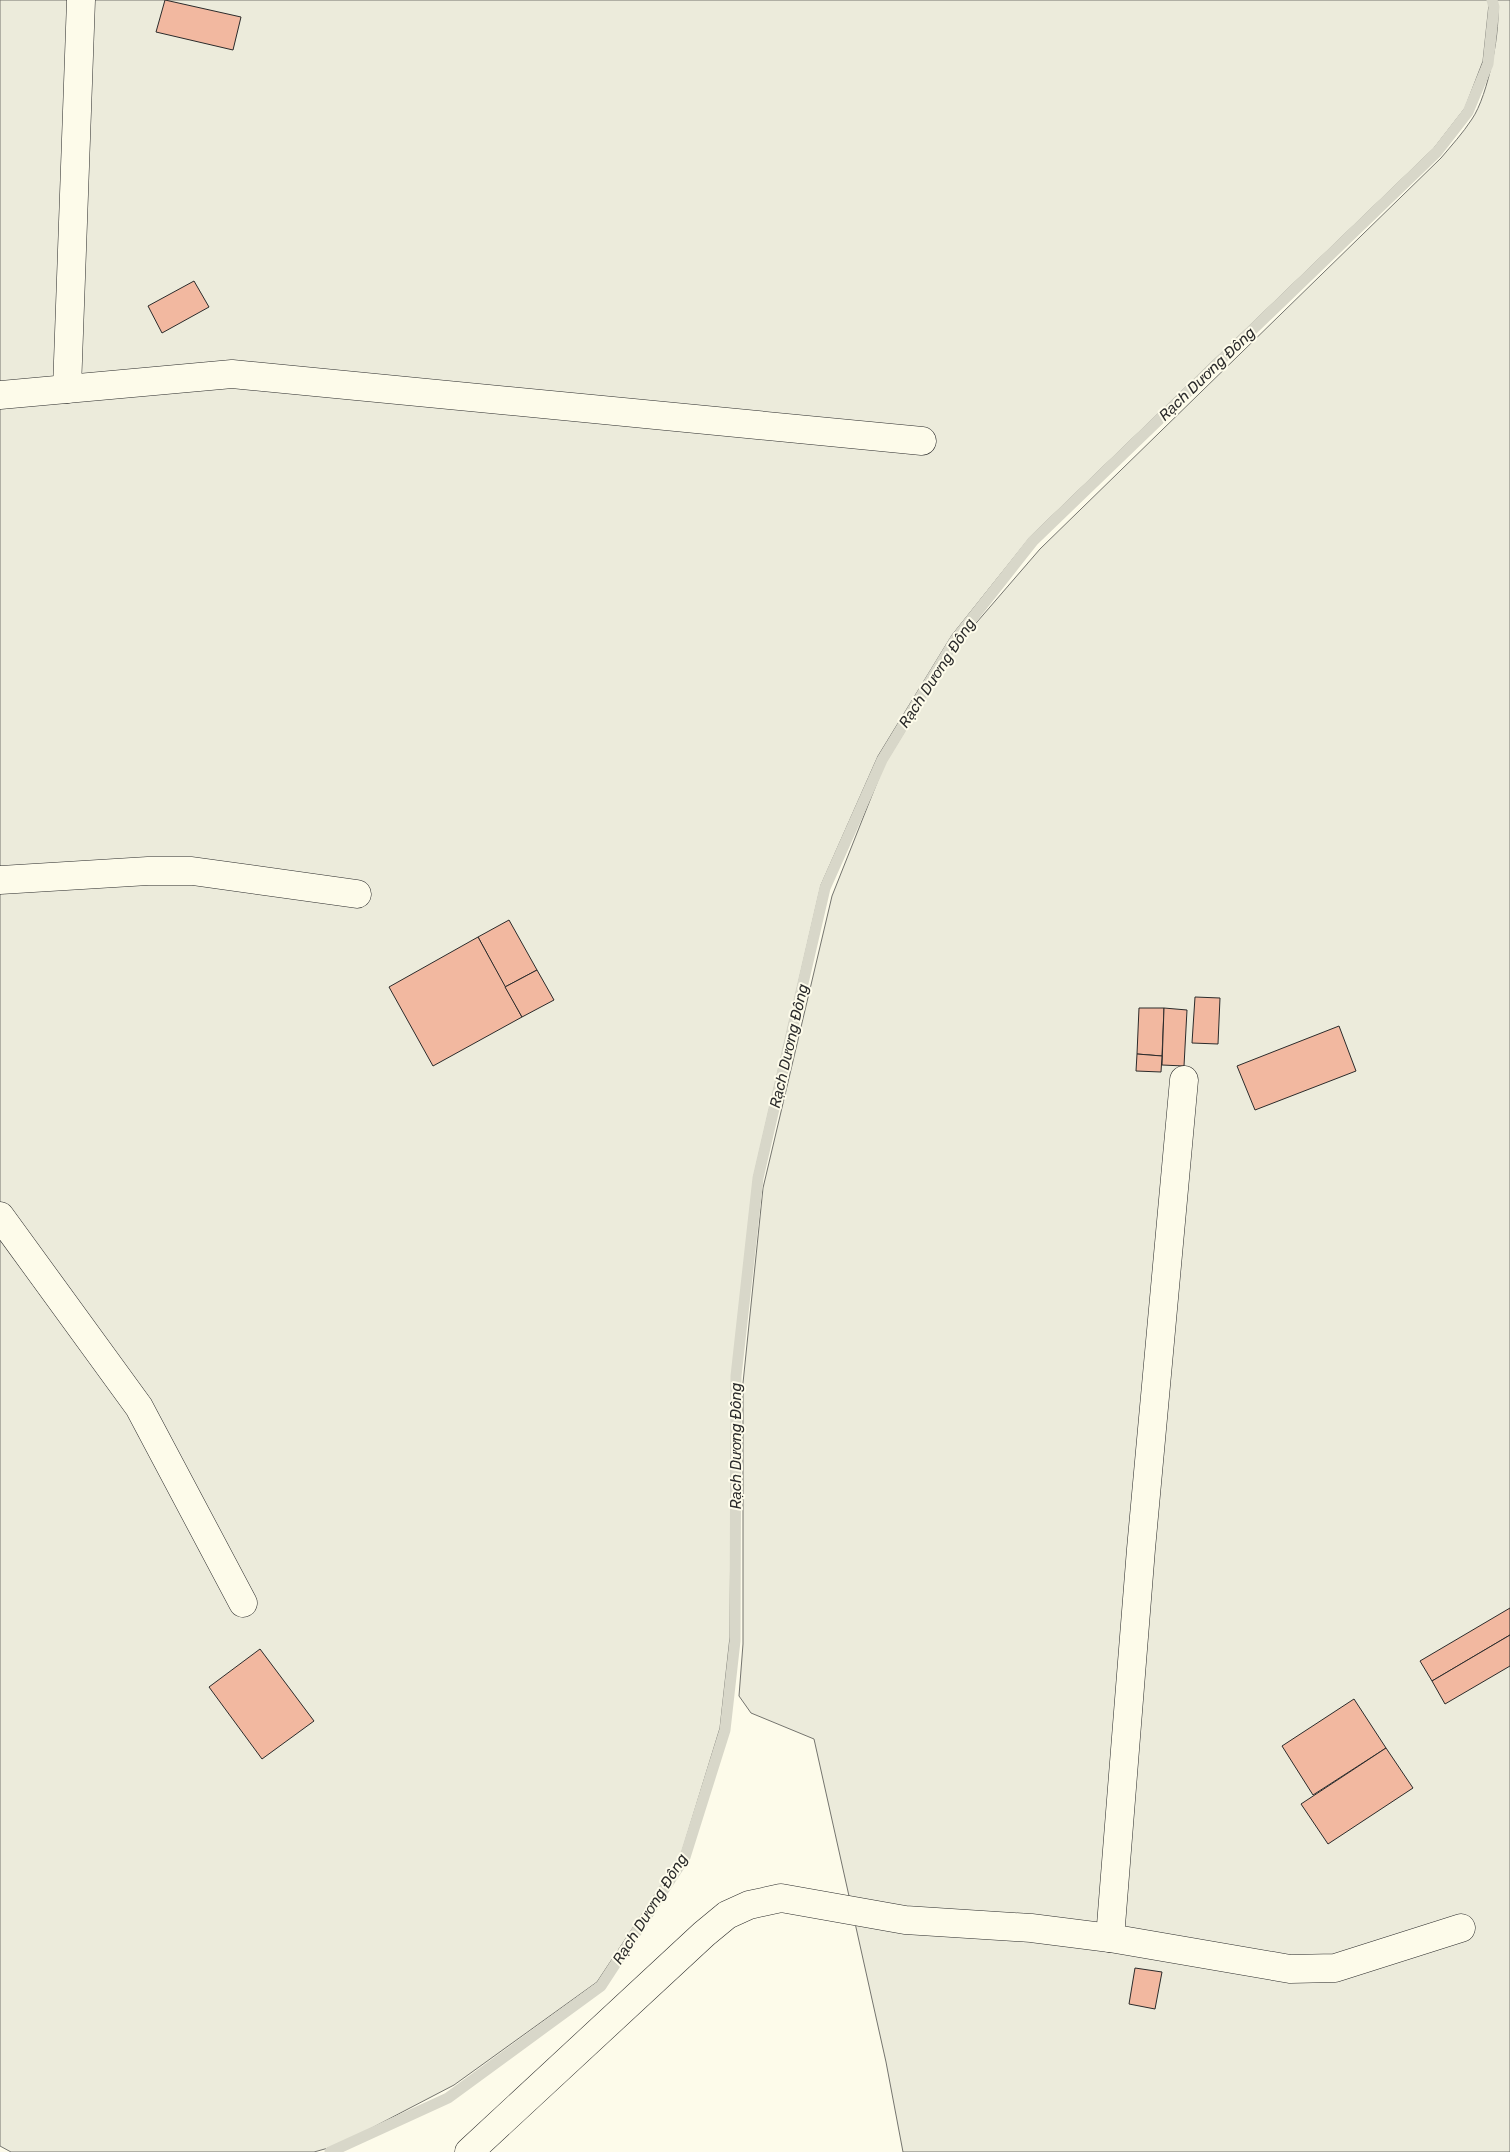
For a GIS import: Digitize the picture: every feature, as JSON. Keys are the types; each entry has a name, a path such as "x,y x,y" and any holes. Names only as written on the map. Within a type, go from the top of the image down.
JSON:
{"street":[{"path":"66,389 80,0"},
{"path":"0,395 232,374 922,441"},
{"path":"0,880 148,870 192,871 357,894"},
{"path":"1110,1938 1141,1549 1184,1080"},
{"path":"0,1216 139,1407 243,1603"},
{"path":"469,2152 704,1934 727,1915 749,1904 781,1898 858,1914 905,1920 1031,1928 1110,1938 1290,1969 1335,1968 1460,1928"}],"shaded area":[{"path":"0,0 1488,0 1489,4 1483,61 1465,108 1434,148 1031,536 952,635 878,756 821,885 754,1176 732,1375 730,1637 720,1728 681,1855 597,1982 454,2085 339,2145 314,2152 11,2152 0,2146"},
{"path":"1497,0 1510,0 1510,2152 903,2152 886,2062 814,1739 751,1713 739,1696 743,1644 743,1383 763,1188 832,896 884,765 958,644 1040,549 1441,158 1465,129 1478,108 1488,78 1496,43"}],"building":[{"path":"165,0 241,17 233,50 156,32"},
{"path":"194,281 209,307 162,333 148,306"},
{"path":"509,920 537,970 505,987 478,937"},
{"path":"478,937 522,1017 433,1066 389,987"},
{"path":"537,970 554,1000 522,1017 505,987"},
{"path":"1195,997 1220,998 1218,1044 1192,1043"},
{"path":"1139,1008 1164,1008 1162,1056 1137,1054"},
{"path":"1164,1008 1187,1010 1184,1066 1162,1065"},
{"path":"1339,1026 1356,1071 1255,1110 1237,1066"},
{"path":"1137,1054 1162,1056 1161,1072 1136,1071"},
{"path":"1510,1608 1510,1635 1432,1681 1420,1661"},
{"path":"1510,1635 1510,1666 1445,1704 1432,1681"},
{"path":"260,1649 314,1721 262,1759 209,1687"},
{"path":"1354,1699 1386,1748 1313,1795 1282,1746"},
{"path":"1386,1748 1413,1788 1328,1844 1301,1804"},
{"path":"1135,1968 1162,1972 1155,2009 1129,2004"}],"waterway":[{"name":"Rạch Dương Đông","path":"330,2152 448,2098 601,1986 685,1857 725,1730 735,1641 736,1376 758,1178 825,888 882,760 955,640 1033,541 1437,152 1468,112 1488,64 1494,7 1492,0"}]}
